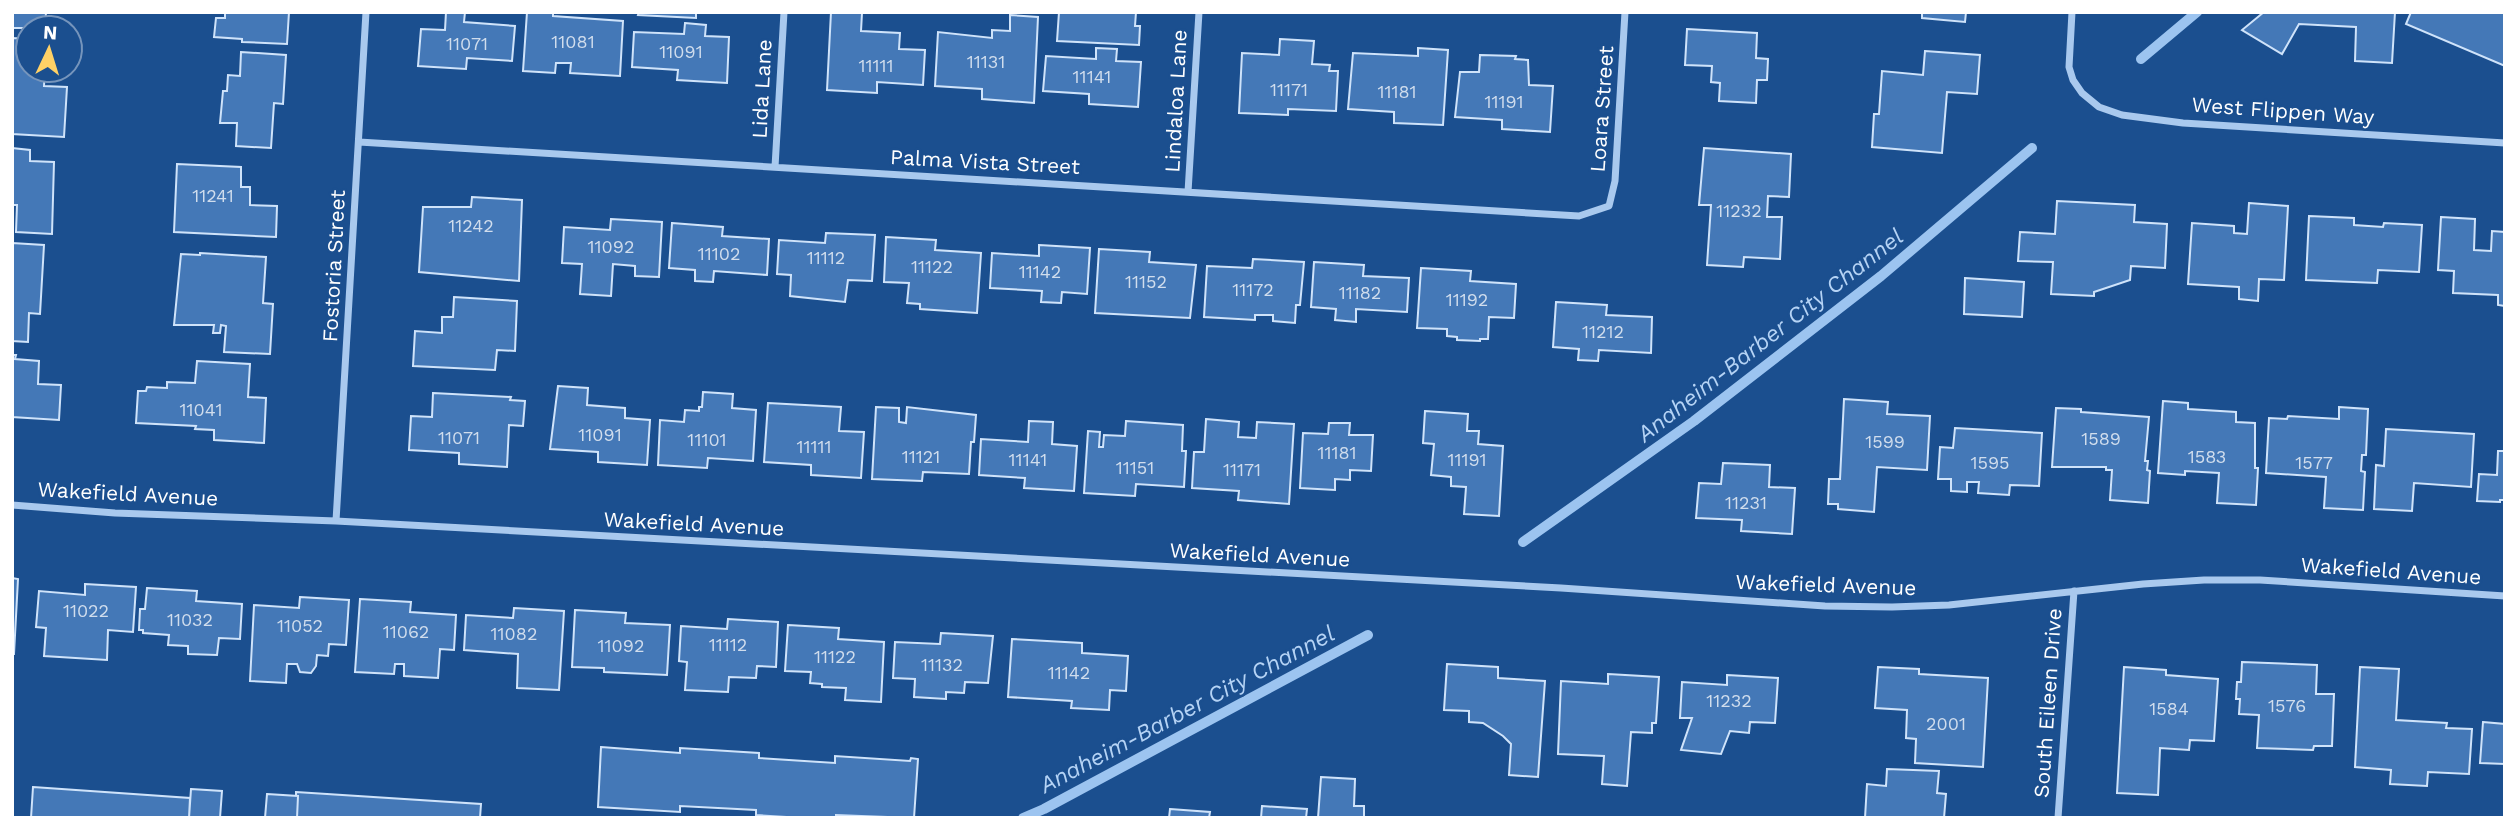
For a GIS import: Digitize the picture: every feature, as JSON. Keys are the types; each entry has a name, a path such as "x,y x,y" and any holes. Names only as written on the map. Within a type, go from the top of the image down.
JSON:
{"street":[{"name":"Fostoria Street","path":"336,522 366,12"},
{"name":"Lida Lane","path":"775,167 784,12"},
{"name":"Lindaloa Lane","path":"1188,192 1199,12"},
{"name":"Loara Street","path":"1609,206 1615,181 1625,12"},
{"name":"West Flippen Way","path":"2072,12 2068,67 2074,80 2082,93 2099,107 2122,115 2183,123 2505,143"},
{"name":"Palma Vista Street","path":"359,142 1579,216 1609,206"},
{"name":"Wakefield Avenue","path":"12,505 115,513 336,522 1561,587 1825,606 1949,606 2074,591 2204,580 2260,580 2505,596"},
{"name":"South Eileen Drive","path":"2058,818 2074,591"}],"building":[{"path":"12,12 46,12 14,14 12,28"},
{"path":"221,12 289,12 287,44 242,42 242,39 214,37 216,18 225,18 225,13"},
{"path":"446,12 465,12 464,22 515,26 512,61 467,58 466,69 418,66 421,29 445,30"},
{"path":"527,12 553,12 553,16 623,21 620,76 570,73 571,63 556,63 555,73 523,71"},
{"path":"639,12 696,12 696,18 638,15"},
{"path":"831,12 862,13 861,31 900,33 899,49 925,50 923,85 877,82 877,93 827,90"},
{"path":"1059,12 1136,12 1135,26 1140,26 1139,45 1057,41"},
{"path":"1922,12 1966,12 1965,22 1922,18"},
{"path":"2264,12 2395,12 2392,63 2355,61 2356,27 2299,24 2282,54 2242,30"},
{"path":"2411,12 2505,12 2505,66 2406,24"},
{"path":"1010,15 1038,17 1034,103 982,99 982,89 935,86 938,32 992,38 992,30 1010,31"},
{"path":"685,23 706,25 705,36 729,37 727,83 677,80 678,70 632,67 634,32 684,34"},
{"path":"1687,29 1757,33 1756,58 1768,59 1767,80 1757,80 1756,103 1719,101 1720,83 1711,82 1712,66 1685,65"},
{"path":"12,38 14,84 67,87 64,137 12,134"},
{"path":"1280,39 1314,41 1312,64 1330,65 1329,71 1338,71 1336,111 1288,109 1288,115 1239,113 1242,53 1279,55"},
{"path":"1096,48 1117,49 1116,61 1141,62 1138,107 1089,104 1089,94 1043,91 1046,56 1096,59"},
{"path":"1418,48 1448,50 1443,125 1394,123 1394,112 1348,109 1353,53 1418,56"},
{"path":"1925,51 1980,55 1977,94 1947,92 1942,153 1872,147 1874,114 1879,114 1882,71 1923,75"},
{"path":"241,52 286,55 283,104 274,103 271,148 236,146 237,123 220,123 223,91 227,91 228,75 240,76"},
{"path":"1480,55 1516,56 1515,59 1528,60 1529,85 1553,86 1550,132 1502,129 1502,120 1455,117 1460,72 1479,72"},
{"path":"12,148 30,150 30,161 54,162 52,234 16,232 17,205 12,205"},
{"path":"1704,148 1791,154 1789,197 1768,196 1767,217 1782,217 1780,259 1744,257 1743,267 1707,265 1711,205 1699,205"},
{"path":"177,164 241,167 241,187 250,187 250,205 277,206 276,237 174,232"},
{"path":"472,197 522,200 519,281 419,272 423,207 471,207"},
{"path":"2057,201 2135,205 2134,222 2167,224 2165,268 2131,266 2130,280 2094,292 2094,296 2051,294 2053,262 2018,261 2020,232 2055,234"},
{"path":"2249,203 2288,206 2284,280 2259,279 2258,301 2239,299 2239,287 2188,284 2192,223 2234,226 2234,233 2247,234"},
{"path":"2309,216 2354,218 2354,225 2422,225 2419,272 2378,270 2377,283 2306,280"},
{"path":"2441,217 2475,219 2474,250 2491,251 2492,231 2505,232 2505,306 2498,305 2498,295 2453,293 2454,271 2438,270"},
{"path":"611,219 662,222 659,277 635,276 635,266 613,264 611,296 580,294 582,264 562,263 564,227 610,230"},
{"path":"672,223 723,227 722,236 769,239 767,275 714,271 713,282 695,281 695,270 669,268"},
{"path":"826,233 875,235 872,281 848,280 845,302 790,296 791,275 777,274 779,240 825,243"},
{"path":"886,237 936,240 935,250 981,253 977,313 920,309 920,304 907,303 909,283 884,282"},
{"path":"12,243 44,245 40,314 29,313 28,342 12,341"},
{"path":"1039,245 1090,248 1087,294 1062,292 1061,303 1041,302 1042,291 990,288 992,253 1039,256"},
{"path":"1099,249 1150,252 1149,262 1196,265 1190,318 1095,313"},
{"path":"181,254 266,257 263,303 273,304 270,354 224,352 226,326 221,325 220,333 213,333 214,325 174,325"},
{"path":"1253,259 1304,262 1300,305 1296,305 1295,323 1273,321 1273,315 1255,315 1255,320 1204,317 1207,266 1252,268"},
{"path":"1314,262 1364,265 1363,276 1409,278 1407,312 1356,309 1356,322 1335,320 1336,309 1311,307"},
{"path":"1421,268 1471,271 1470,281 1516,284 1514,318 1489,317 1488,339 1480,341 1457,340 1457,337 1447,336 1447,329 1417,328"},
{"path":"1965,278 2024,282 2022,317 1964,314"},
{"path":"454,297 517,301 515,351 497,350 495,370 413,366 415,331 442,333 442,317 453,317"},
{"path":"1556,302 1607,305 1606,315 1652,317 1651,353 1599,350 1598,361 1578,360 1579,349 1553,347"},
{"path":"12,355 16,355 15,359 39,361 38,384 61,385 59,420 12,417"},
{"path":"197,361 250,364 248,397 266,398 264,443 214,440 214,430 195,429 196,426 136,423 138,391 146,391 147,387 167,388 167,382 195,383"},
{"path":"558,386 588,388 587,405 625,408 625,418 650,420 647,465 598,462 598,452 550,449"},
{"path":"703,392 733,394 732,408 756,410 753,461 708,458 707,468 658,465 660,420 684,422 685,410 699,411 699,407 702,407"},
{"path":"433,393 511,397 510,400 525,401 523,426 509,425 507,467 459,464 459,453 409,450 411,416 432,417"},
{"path":"1844,399 1888,402 1887,414 1930,416 1927,470 1877,467 1874,512 1838,509 1838,504 1828,504 1829,479 1840,479"},
{"path":"2163,401 2188,403 2188,409 2236,412 2236,422 2255,423 2255,468 2258,468 2256,505 2217,503 2219,473 2158,473"},
{"path":"768,403 841,407 839,431 864,432 861,478 811,475 811,465 764,462"},
{"path":"876,407 899,408 899,422 906,423 907,407 976,415 969,474 923,472 922,481 872,479"},
{"path":"2339,407 2368,409 2366,455 2362,455 2361,471 2365,472 2363,510 2324,508 2326,477 2266,473 2269,418 2287,419 2288,416 2339,419"},
{"path":"2056,408 2149,417 2145,461 2148,461 2147,470 2150,471 2148,503 2110,500 2112,470 2106,470 2106,467 2052,467"},
{"path":"1425,411 1468,414 1467,431 1479,431 1478,444 1503,446 1499,516 1464,514 1466,487 1451,486 1451,477 1431,475 1434,444 1423,443"},
{"path":"1206,419 1239,422 1238,437 1256,438 1257,422 1294,424 1289,504 1238,500 1239,491 1192,488 1194,452 1204,452"},
{"path":"1029,421 1053,422 1052,444 1077,446 1074,491 1024,488 1025,478 979,475 981,439 1028,442"},
{"path":"1126,421 1183,425 1182,451 1186,451 1184,487 1136,484 1135,496 1084,493 1088,431 1100,432 1099,447 1103,447 1104,435 1125,436"},
{"path":"1329,423 1350,423 1349,435 1373,435 1371,471 1350,470 1350,480 1335,479 1335,490 1300,488 1303,433 1328,434"},
{"path":"1955,428 2042,433 2039,486 2010,485 2009,495 1978,493 1979,482 1967,482 1967,492 1951,491 1951,479 1938,479 1940,447 1953,448"},
{"path":"2386,429 2474,434 2471,487 2414,483 2412,511 2374,509 2376,465 2384,466"},
{"path":"2498,451 2505,451 2505,500 2477,501 2479,474 2497,475"},
{"path":"1723,463 1770,465 1769,487 1795,488 1792,534 1741,531 1742,520 1696,518 1699,483 1721,484"},
{"path":"12,578 18,579 14,654 12,654"},
{"path":"85,584 136,587 133,632 108,630 107,660 44,656 46,628 36,627 39,591 85,595"},
{"path":"147,588 197,591 196,601 242,604 240,639 219,638 217,655 188,654 188,646 168,645 169,635 143,633 143,630 139,630 140,609 145,609"},
{"path":"300,597 349,600 346,645 329,644 328,656 317,655 316,666 311,673 300,672 297,664 287,664 286,683 250,681 254,605 299,608"},
{"path":"360,599 411,602 410,612 456,615 454,650 440,649 438,678 404,676 404,664 395,664 394,674 355,672"},
{"path":"514,608 564,611 559,690 517,688 518,654 464,650 466,615 513,618"},
{"path":"575,610 626,613 625,623 670,625 667,675 604,672 604,668 572,667"},
{"path":"728,619 778,622 776,667 757,666 756,678 729,677 728,692 685,690 687,662 679,661 681,626 727,629"},
{"path":"788,625 839,628 838,639 884,642 881,702 845,700 846,688 822,687 822,684 810,683 811,672 785,671"},
{"path":"941,633 993,636 988,683 965,682 964,693 946,692 946,699 914,697 915,679 893,678 895,642 940,644"},
{"path":"1012,639 1082,643 1082,653 1128,656 1126,691 1110,690 1109,710 1071,708 1072,701 1008,697"},
{"path":"2242,662 2317,665 2316,694 2334,694 2332,746 2314,746 2313,750 2257,748 2259,715 2239,714 2240,699 2236,699 2237,682 2241,682"},
{"path":"1447,664 1498,667 1498,678 1545,681 1538,777 1509,775 1511,744 1503,736 1483,723 1469,722 1469,711 1444,710"},
{"path":"1878,667 1919,669 1919,674 1988,678 1983,767 1915,763 1916,739 1906,738 1907,710 1875,708"},
{"path":"2124,667 2166,670 2166,675 2218,679 2214,741 2190,740 2189,750 2160,748 2158,795 2117,793"},
{"path":"2360,667 2399,669 2396,720 2447,723 2446,728 2472,729 2469,774 2428,772 2427,786 2390,784 2391,770 2355,767"},
{"path":"1608,674 1659,677 1656,723 1652,723 1652,733 1631,732 1627,786 1602,784 1604,756 1558,754 1561,681 1608,684"},
{"path":"1727,675 1778,678 1775,723 1750,722 1749,733 1730,731 1721,754 1681,750 1692,718 1680,718 1682,682 1727,685"},
{"path":"2483,722 2505,724 2505,764 2480,763"},
{"path":"601,747 680,753 680,748 759,753 759,758 835,763 835,756 910,761 911,758 918,759 914,818 836,815 836,818 803,818 756,815 756,810 680,806 680,812 598,807"},
{"path":"1887,769 1939,771 1937,793 1946,794 1944,818 1865,818 1867,784 1886,786"},
{"path":"1321,777 1355,779 1354,806 1364,806 1364,817 1368,818 1318,818"},
{"path":"33,787 190,798 189,818 31,818"},
{"path":"191,789 222,791 220,818 189,818"},
{"path":"296,792 481,804 480,818 297,818"},
{"path":"267,794 298,796 297,818 265,818"},
{"path":"1262,806 1307,809 1306,818 1261,818"},
{"path":"1170,809 1210,812 1209,818 1169,818"}],"waterway":[{"name":"Anaheim-Barber City Channel","path":"2141,59 2197,12"},
{"name":"Anaheim-Barber City Channel","path":"1523,542 1694,421 1881,276 2032,148"},
{"name":"Anaheim-Barber City Channel","path":"1023,818 1368,635"}]}
